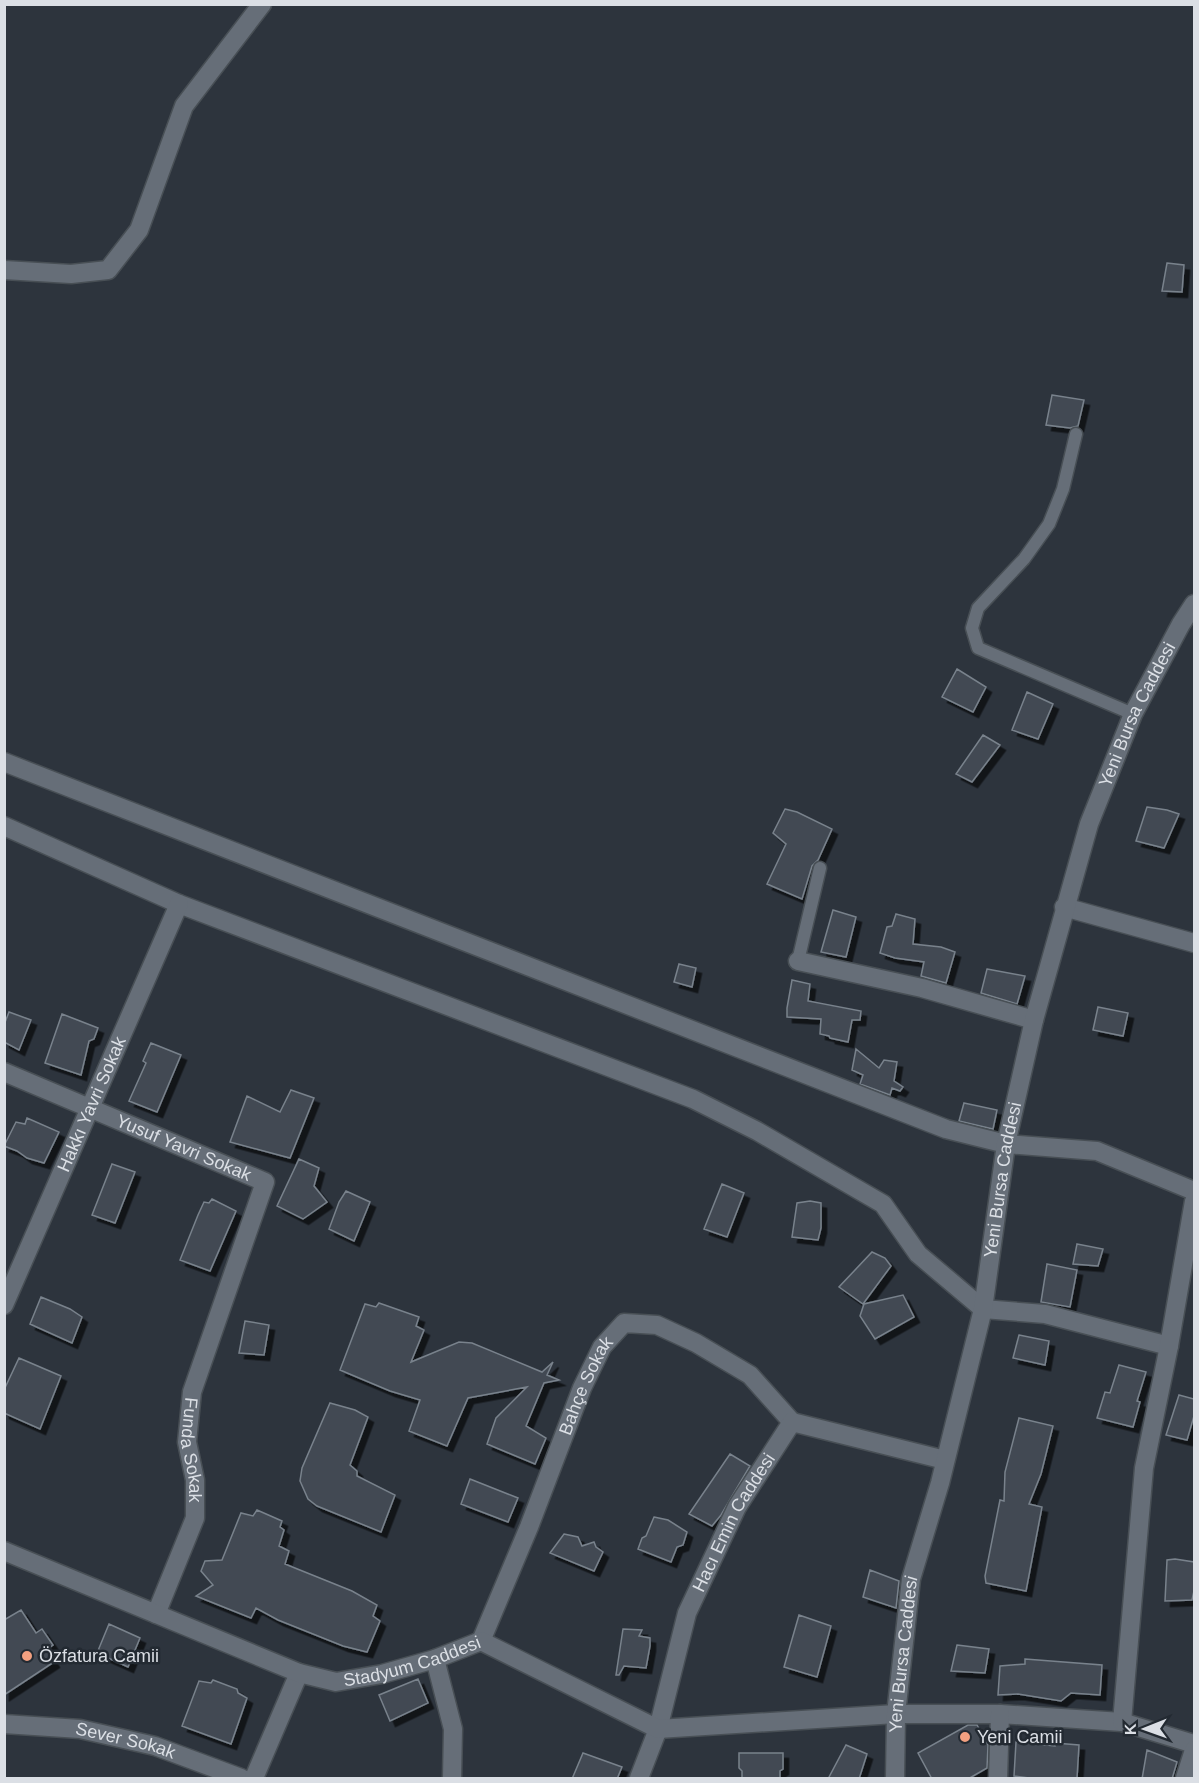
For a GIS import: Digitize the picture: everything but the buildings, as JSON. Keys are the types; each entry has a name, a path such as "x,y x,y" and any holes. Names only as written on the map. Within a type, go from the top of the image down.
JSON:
{"street":[{"path":"4,270 71,274 108,270 139,230 184,106 262,4"},
{"name":"Yeni Bursa Caddesi","path":"895,1779 896,1714 911,1579 945,1460 983,1309 1006,1144 1034,1020 1089,824 1133,714 1194,604"},
{"path":"4,762 946,1129 1006,1144 1097,1151 1194,1191"},
{"path":"4,826 179,904 704,1104 757,1131 883,1204 918,1254 983,1309 1045,1314 1169,1346"},
{"name":"Hakkı Yavri Sokak","path":"4,1305 179,904"},
{"path":"1064,907 1194,943"},
{"path":"798,961 922,988 1034,1020"},
{"name":"Yusuf Yavri Sokak","path":"4,1072 265,1182"},
{"name":"Funda Sokak","path":"156,1614 195,1518 195,1479 187,1442 192,1392 265,1182"},
{"path":"1122,1722 1143,1467 1169,1346 1194,1201"},
{"name":"Bahçe Sokak","path":"481,1641 529,1527 582,1388 602,1347 624,1323 657,1325 696,1343 750,1375 792,1422"},
{"path":"792,1422 945,1460"},
{"name":"Hacı Emin Caddesi","path":"639,1779 658,1729 687,1613 737,1507 792,1422"},
{"name":"Stadyum Caddesi","path":"4,1551 299,1673 336,1682 382,1674 435,1659 481,1641 658,1729"},
{"path":"435,1659 453,1730 453,1779"},
{"path":"254,1779 299,1673"},
{"path":"658,1729 896,1714 1000,1714 1122,1722 1194,1744"},
{"path":"998,1779 1000,1714"},
{"name":"Sever Sokak","path":"4,1724 80,1730 155,1746 241,1779"},
{"path":"1185,1779 1194,1750"}],"lane":[{"path":"1076,434 1063,489 1049,524 1024,559 978,608 972,628 974,638 978,648 1133,714"},
{"path":"798,961 820,868"}],"place":[{"name":"Özfatura Camii","path":"27,1656"},
{"name":"Yeni Camii","path":"965,1737"}]}
